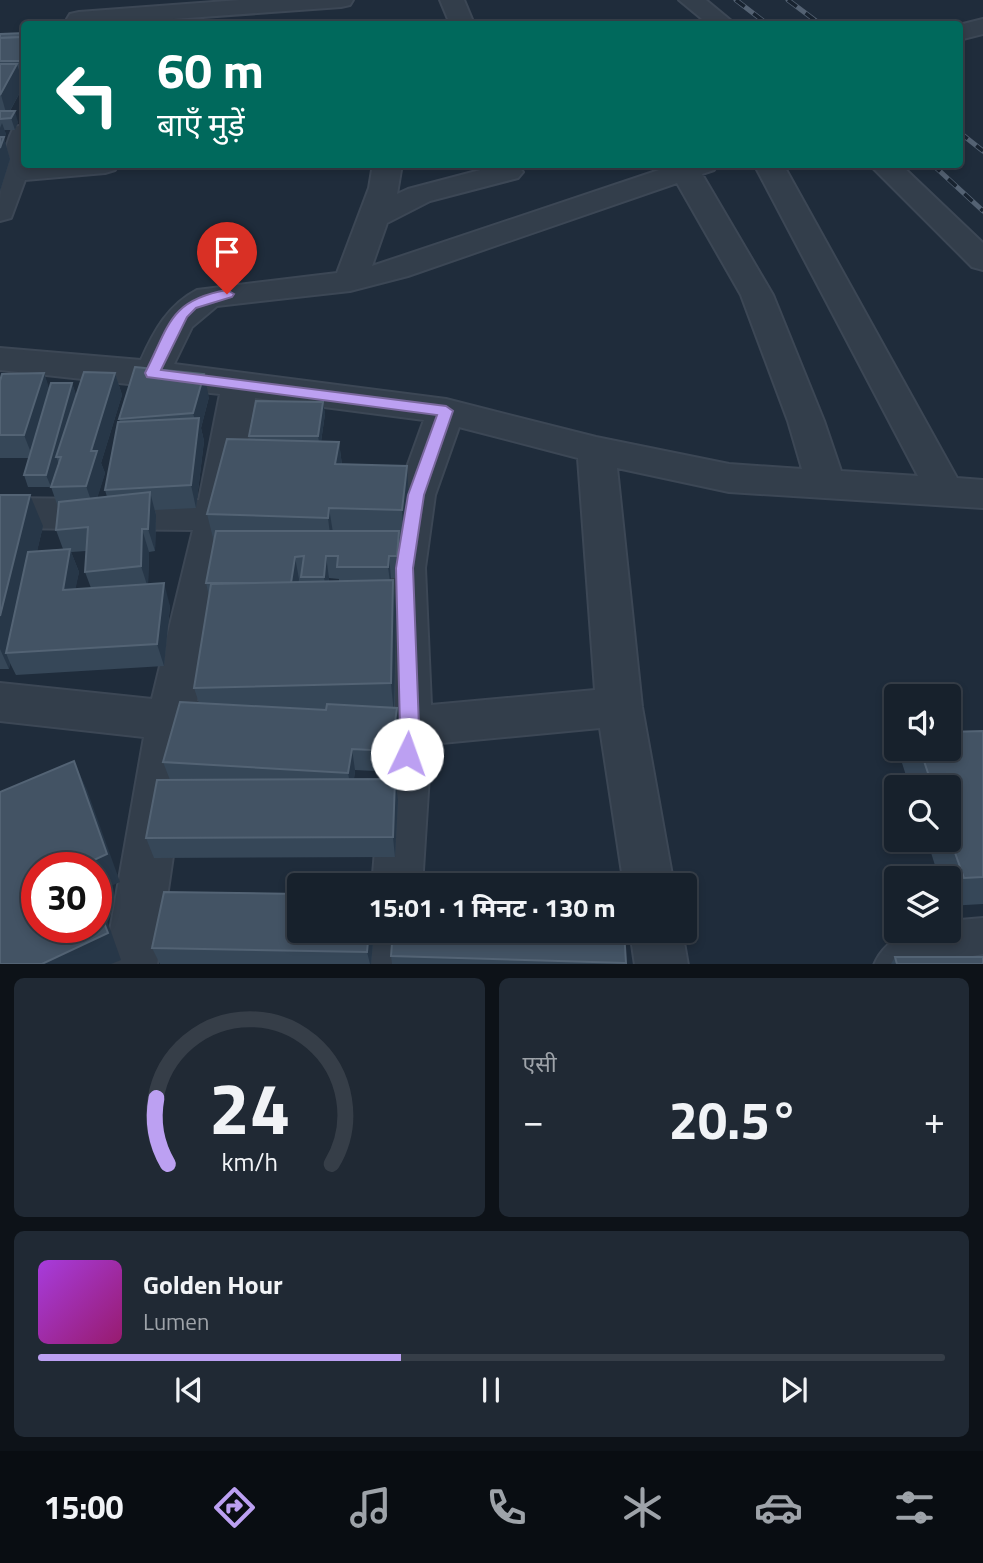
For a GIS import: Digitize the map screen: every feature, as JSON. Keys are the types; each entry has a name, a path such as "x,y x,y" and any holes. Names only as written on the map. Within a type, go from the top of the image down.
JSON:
{"street":[{"path":"77,21 94,0"},
{"path":"88,21 341,0"},
{"path":"452,0 462,21"},
{"path":"691,0 719,21"},
{"path":"0,212 21,143"},
{"path":"12,172 58,168"},
{"path":"350,281 384,188 387,168"},
{"path":"373,218 419,195 508,168 515,227"},
{"path":"152,373 181,315 191,305 209,297 350,281 480,242 515,227 687,168"},
{"path":"691,168 757,295 806,421 826,484"},
{"path":"770,168 946,493"},
{"path":"887,168 983,260"},
{"path":"0,359 152,373 446,411 596,450 729,478 983,494"},
{"path":"130,964 170,720 216,516 239,386"},
{"path":"398,873 410,727 404,568 416,495 446,411"},
{"path":"596,450 619,707 647,873"},
{"path":"0,513 216,516"},
{"path":"0,702 170,720 410,727 619,707"},
{"path":"390,964 392,943"},
{"path":"658,943 662,964"}],"lane":[{"path":"894,964 899,958 945,939 983,936"}],"building":[{"path":"21,33 21,37 0,38 0,34"},
{"path":"21,37 21,61 0,61 0,38"},
{"path":"0,64 17,64 0,95"},
{"path":"0,111 15,111 11,118 0,119"},
{"path":"135,367 204,374 193,413 119,419"},
{"path":"84,372 115,373 91,451 97,451 86,486 51,487 61,457 56,457"},
{"path":"44,373 24,435 0,435 2,374"},
{"path":"51,383 72,383 46,475 24,475"},
{"path":"256,401 323,402 318,436 249,436"},
{"path":"199,418 191,485 105,490 118,422"},
{"path":"227,439 339,442 335,464 407,466 402,510 329,508 328,518 207,514"},
{"path":"150,492 148,529 142,529 141,566 85,572 88,527 56,530 59,502"},
{"path":"0,495 30,495 0,616"},
{"path":"216,531 399,531 397,556 389,556 388,567 337,567 338,556 326,556 324,577 301,577 304,556 295,557 291,583 206,583"},
{"path":"70,549 63,590 164,583 157,644 6,653 28,552"},
{"path":"393,580 391,683 194,688 211,584"},
{"path":"180,702 326,710 327,704 397,708 391,751 352,749 348,773 163,762"},
{"path":"983,731 983,877 964,878 955,852 961,852 961,775 929,775 924,761 961,761 961,732"},
{"path":"74,761 106,852 21,852 21,943 87,943 42,964 0,964 0,792"},
{"path":"395,779 393,837 146,838 157,780"},
{"path":"164,892 287,894 287,943 368,943 367,952 152,948"},
{"path":"392,943 625,943 626,963 391,956"},
{"path":"895,957 983,957 983,964 897,964"}],"railway":[{"path":"736,0 763,21"},
{"path":"788,0 816,21"},
{"path":"963,135 983,151"},
{"path":"936,168 983,211"}],"route":[{"path":"227,294 209,297 191,305 181,315 152,373 446,411 416,495 404,568 410,727 407,754"}]}
